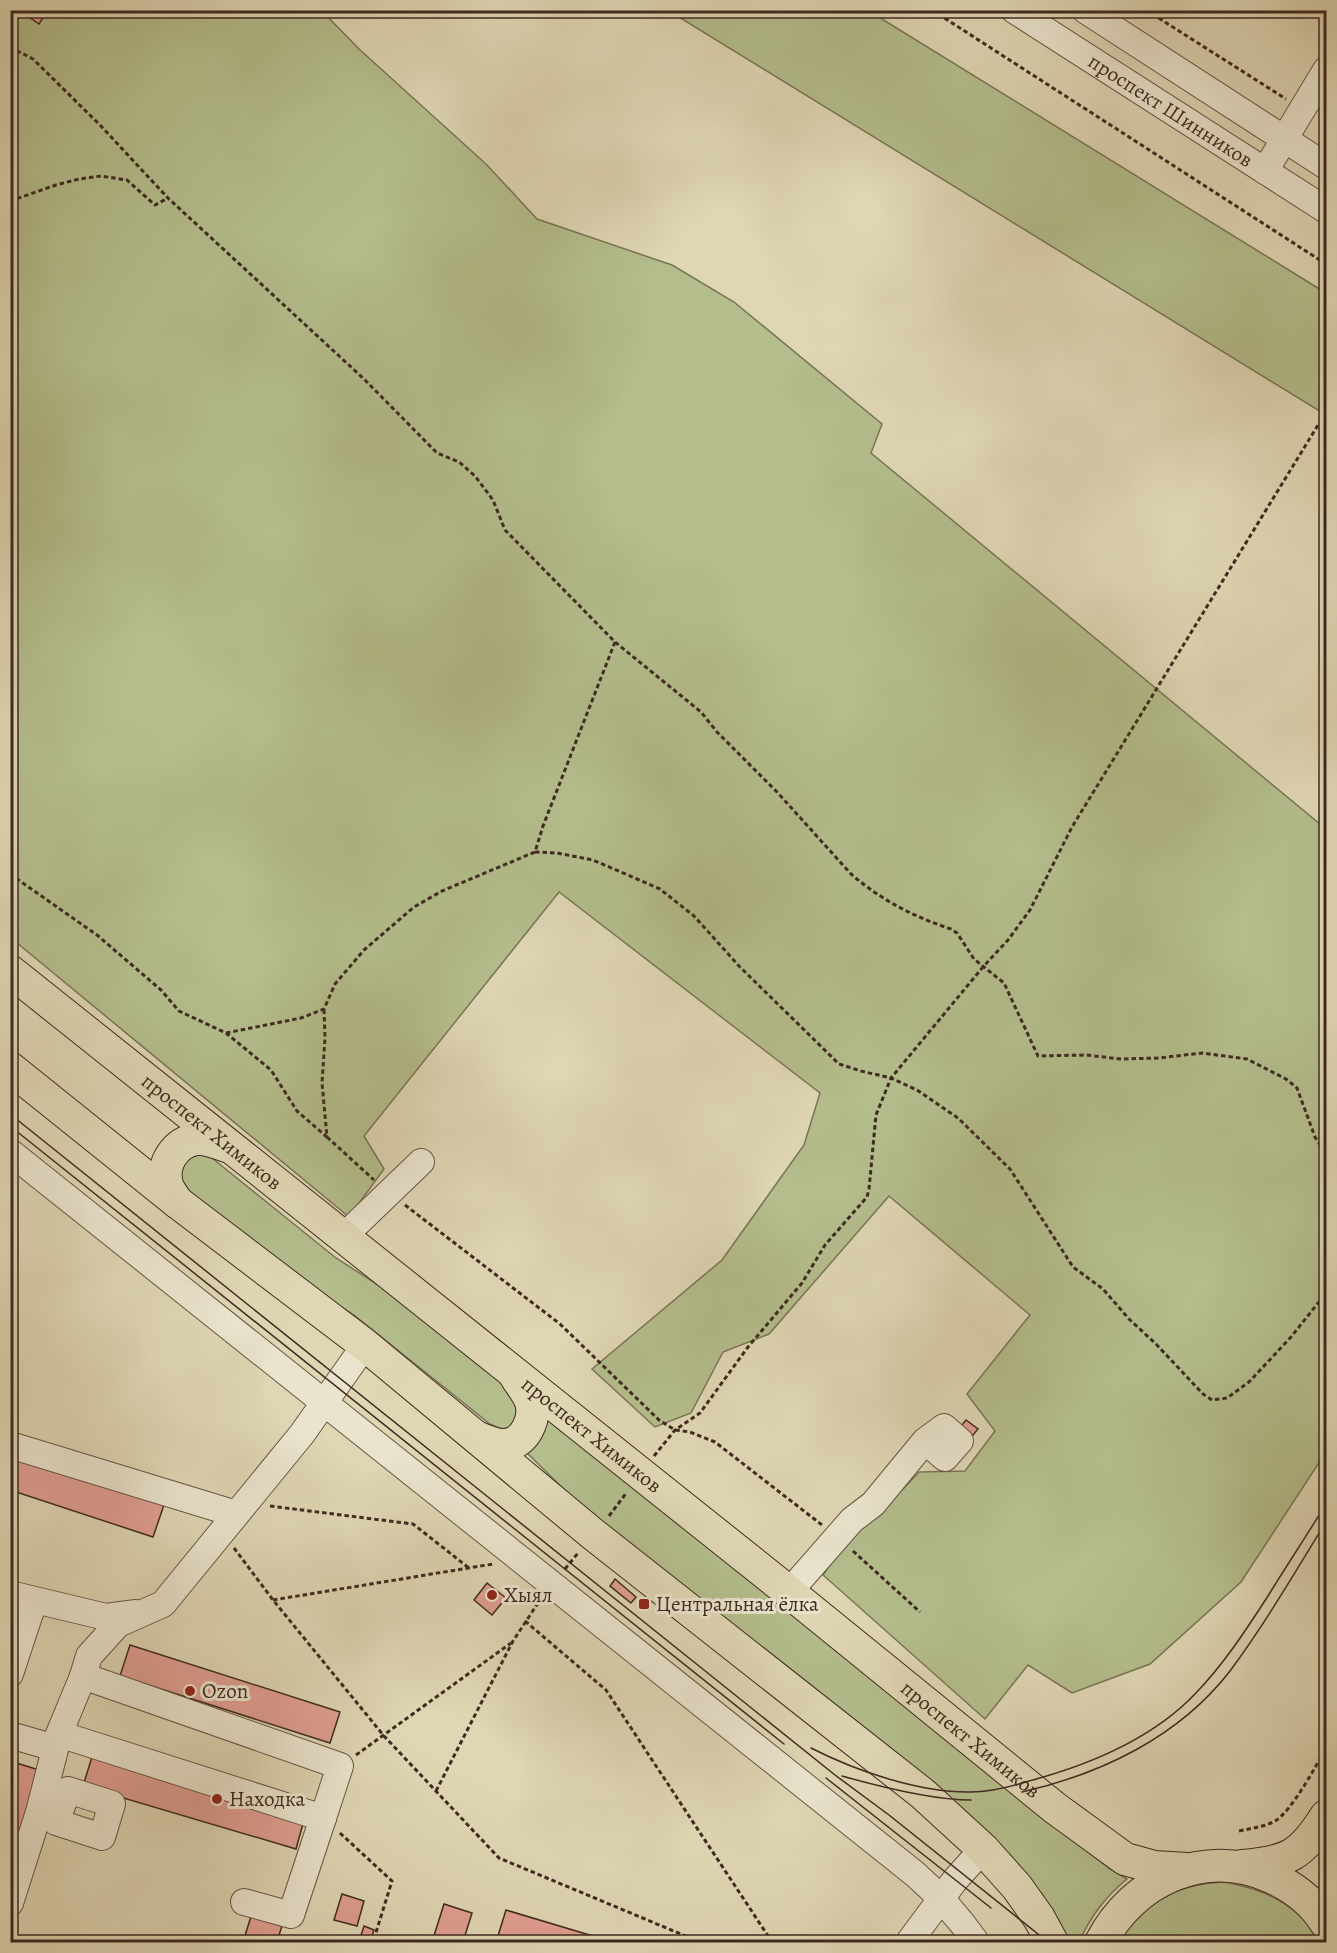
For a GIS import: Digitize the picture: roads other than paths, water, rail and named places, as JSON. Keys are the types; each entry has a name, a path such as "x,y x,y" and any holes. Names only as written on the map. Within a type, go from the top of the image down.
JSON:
{"main road":[{"name":"проспект Химиков","path":"10,971 789,1592 1055,1809 1125,1858 1154,1867 1187,1869"},
{"path":"10,1068 177,1202 365,1345 594,1535 922,1794 983,1849 1017,1887 1039,1918 1052,1942"},
{"path":"177,1202 166,1178 167,1164 174,1152 184,1143 197,1139 211,1140 231,1148"},
{"path":"478,1438 498,1445 508,1445 520,1438 528,1428 532,1415 531,1402 513,1372"},
{"path":"1101,1942 1110,1925 1132,1900 1154,1884 1187,1869 1218,1865 1268,1864 1295,1854 1307,1844 1326,1816"},
{"path":"1242,1866 1286,1883 1304,1896 1326,1923"}],"street":[{"name":"проспект Шинников","path":"1014,10 1326,210"},
{"name":"проспект Шинников","path":"1085,10 1326,166"},
{"path":"1265,171 1326,70"},
{"path":"10,1152 915,1874 942,1898 976,1942"},
{"path":"343,1237 421,1162"},
{"path":"10,1903 48,1816 57,1741 89,1656 118,1624 163,1604 302,1434 365,1345"},
{"path":"789,1592 852,1520 873,1504 925,1440"},
{"path":"10,1445 234,1517"},
{"path":"10,1674 22,1598 106,1617 142,1613"},
{"path":"83,1677 340,1766 291,1915 244,1902"},
{"path":"10,1735 57,1741 323,1818"},
{"path":"909,1942 955,1880 983,1849"}],"tram line":[{"path":"10,1114 835,1775 889,1815 1048,1942"},
{"path":"10,1126 784,1744"},
{"path":"811,1748 848,1765 910,1785 971,1792 1000,1789 1052,1775 1118,1749 1159,1725 1206,1683 1251,1621 1326,1504"},
{"path":"1022,1792 1081,1775 1109,1763 1163,1734 1187,1715 1210,1694 1243,1653 1280,1598 1326,1522"},
{"path":"842,1776 923,1795 971,1800"},
{"path":"826,1778 991,1908"}],"place":[{"name":"Хыял","path":"492,1595"},
{"name":"Центральная ёлка","path":"644,1604"},
{"name":"Ozon","path":"190,1691"},
{"name":"Находка","path":"217,1799"}]}
